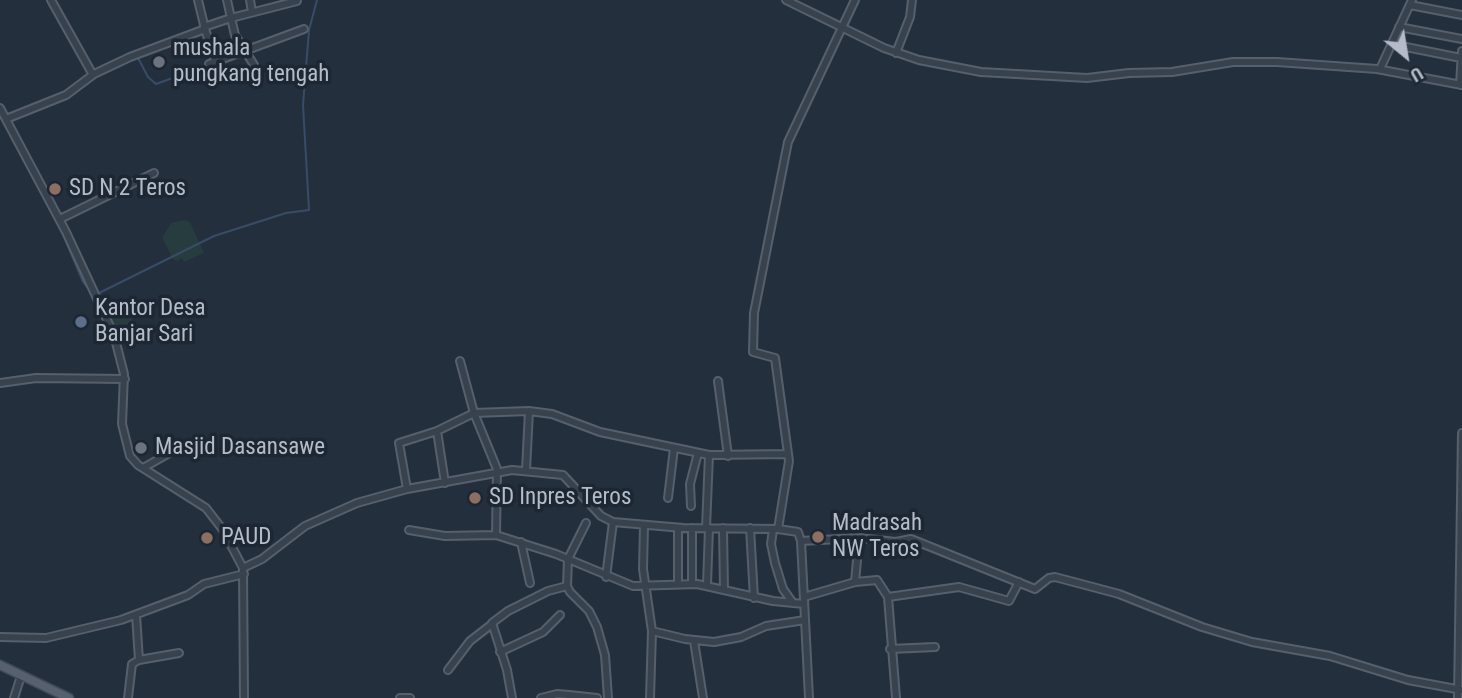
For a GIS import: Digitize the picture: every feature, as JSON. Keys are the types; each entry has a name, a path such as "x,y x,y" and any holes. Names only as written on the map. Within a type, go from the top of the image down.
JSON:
{"main road":[{"path":"0,665 69,698"}],"street":[{"path":"51,0 92,76"},
{"path":"198,0 212,63 304,29"},
{"path":"228,0 234,33 254,65"},
{"path":"250,0 253,12"},
{"path":"786,0 896,53 981,72 1041,78 1172,72 1233,62 1380,69 1461,85 1462,51"},
{"path":"793,603 783,589 771,544 787,490 788,454 775,358 753,352 754,313 788,142 854,0"},
{"path":"896,53 910,17 912,0"},
{"path":"5,122 58,98 116,64 177,37 231,18 297,1"},
{"path":"1380,69 1411,2 1462,15"},
{"path":"1399,27 1462,38"},
{"path":"1391,44 1461,58"},
{"path":"0,108 53,211 60,219 88,287 118,348 125,379 124,435 130,456 143,468 206,508 223,530 243,571 244,698"},
{"path":"60,219 154,173"},
{"path":"460,361 474,413 498,472 496,536"},
{"path":"0,383 36,378 125,379"},
{"path":"718,381 728,456"},
{"path":"407,489 399,443 437,431 474,413 529,411 552,414 600,432 709,455 788,454"},
{"path":"526,470 529,411"},
{"path":"437,431 445,483"},
{"path":"1458,698 1462,433"},
{"path":"143,468 182,446"},
{"path":"668,498 674,448"},
{"path":"691,506 690,484 698,453"},
{"path":"707,585 709,455"},
{"path":"0,637 46,638 136,615 188,595 207,582 243,571 295,532 323,517 407,489 498,472 526,470 563,475 601,516 613,522 678,528 776,528 798,532 801,541 809,698"},
{"path":"606,578 613,522"},
{"path":"586,523 568,559 567,586 569,592 589,611 597,627 605,654 608,698"},
{"path":"644,526 645,588 652,631 650,698"},
{"path":"678,528 678,583"},
{"path":"692,528 692,584"},
{"path":"723,528 724,590"},
{"path":"750,528 754,598"},
{"path":"408,530 445,536 496,536 521,542 568,559 606,578 645,588 678,583 707,585 754,598 793,603 855,582 877,580 888,597 895,698"},
{"path":"801,541 859,538 896,542 911,539 1038,589 1046,580 1055,577 1119,594 1233,636 1272,647 1330,656 1408,680 1460,690"},
{"path":"855,582 859,538"},
{"path":"521,542 530,583"},
{"path":"888,597 959,587 1009,601 1019,582"},
{"path":"449,670 470,641 508,611 548,591 567,586"},
{"path":"136,615 139,660"},
{"path":"500,653 542,632 560,615"},
{"path":"652,631 694,641 734,639 761,628 805,620"},
{"path":"492,624 512,698"},
{"path":"694,641 703,698"},
{"path":"890,649 935,647"},
{"path":"128,698 131,667 139,660 179,653"},
{"path":"14,698 21,676"},
{"path":"400,698 410,698"},
{"path":"541,698 597,698"}],"green space":[{"path":"184,220 190,222 204,253 184,262 182,258 177,261 173,259 162,238 171,223"},
{"path":"128,309 133,324 118,334 111,317"}],"waterway":[{"path":"97,294 214,236 286,213 309,210 303,105 309,30 317,0"},
{"path":"137,56 148,77 156,84 206,66"},
{"path":"62,232 83,282 93,295"}],"place":[{"name":"mushala pungkang tengah","path":"159,62"},
{"name":"SD N 2 Teros","path":"55,189"},
{"name":"Kantor Desa Banjar Sari","path":"81,322"},
{"name":"Masjid Dasansawe","path":"141,448"},
{"name":"SD Inpres Teros","path":"475,498"},
{"name":"Madrasah NW Teros","path":"818,537"},
{"name":"PAUD","path":"207,538"}]}
